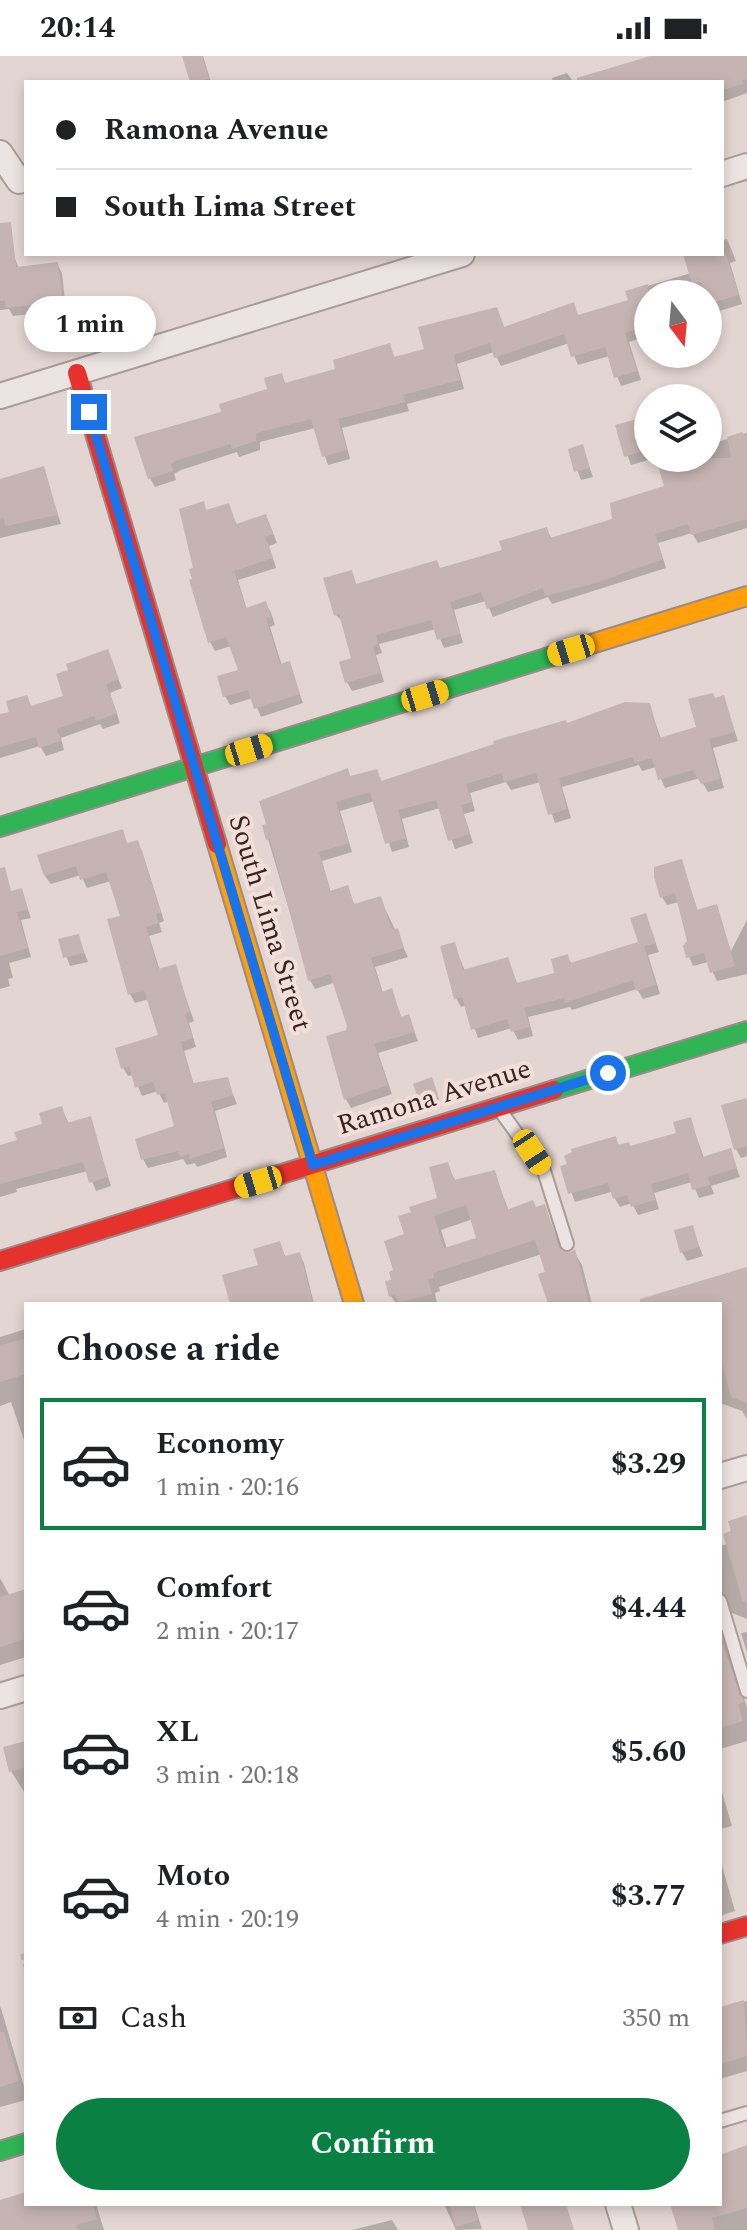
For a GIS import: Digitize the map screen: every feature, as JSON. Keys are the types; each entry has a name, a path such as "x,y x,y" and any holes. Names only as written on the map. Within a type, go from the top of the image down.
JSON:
{"street":[{"path":"0,153 19,181"},
{"path":"724,173 747,166"},
{"path":"0,396 456,256"},
{"name":"South Lima Street","path":"77,373 353,1302"},
{"path":"0,827 747,596"},
{"name":"Ramona Avenue","path":"0,1261 747,1031"},
{"path":"722,1475 747,1468"},
{"path":"0,1696 24,1689"},
{"path":"722,1933 747,1926"},
{"path":"0,2151 24,2144"},
{"path":"619,2206 626,2230"}],"lane":[{"path":"497,1106 544,1171 567,1244"},
{"path":"722,1608 747,1691"},
{"path":"722,2120 747,2113"}],"path":[{"path":"22,1954 24,1962"}],"building":[{"path":"182,56 202,56 209,79 189,80"},
{"path":"650,56 747,56 747,79 742,80 743,84 724,89 724,80 577,78"},
{"path":"11,222 16,267 58,262 63,301 6,308 5,301 0,301 0,223"},
{"path":"726,254 739,295 722,300 722,280 691,280 684,256"},
{"path":"634,288 634,330 625,333 637,371 614,378 605,347 571,357 564,334 494,358 490,343 454,355 460,380 403,395 405,402 338,419 347,450 322,457 311,419 256,433 256,441 232,449 231,444 175,461 171,464 173,471 148,479 134,437 221,412 219,404 267,389 264,378 282,373 285,383 335,369 333,360 390,343 394,357 424,349 418,327 497,307 504,327 574,302 578,315 628,300 625,291"},
{"path":"634,420 634,454 624,457 615,425"},
{"path":"742,432 747,437 747,519 691,535 688,524 655,534 663,559 596,583 545,596 543,588 487,609 481,592 450,602 460,634 437,640 431,620 376,635 378,644 373,646 380,673 345,683 339,662 351,658 339,614 334,616 323,578 352,570 356,584 437,560 440,568 502,550 499,541 547,527 550,538 612,519 610,503 664,486 660,472 722,472 722,458 731,458 727,437"},
{"path":"583,444 590,468 574,472 568,449"},
{"path":"44,466 58,515 6,526 3,518 0,519 0,479"},
{"path":"204,501 206,510 229,503 236,524 266,514 273,534 265,537 273,558 234,571 246,608 266,601 271,617 266,618 280,664 290,661 300,694 254,709 248,690 223,697 217,676 238,670 226,637 208,643 189,580 192,579 189,569 193,568 179,509"},
{"path":"108,649 119,679 106,684 117,713 96,721 94,716 57,729 61,741 39,748 36,737 0,747 0,714 9,712 6,701 27,695 31,706 63,696 56,674 68,670 66,664"},
{"path":"713,693 715,698 724,695 735,732 709,739 720,779 701,784 693,770 658,780 652,758 635,763 633,757 559,778 567,809 548,815 536,773 504,782 502,773 466,784 472,802 461,805 470,834 448,841 436,800 398,810 406,838 385,844 370,792 336,802 349,843 319,852 330,891 348,885 354,904 381,896 392,930 398,928 404,948 371,958 382,992 392,988 401,1017 409,1014 415,1032 374,1044 388,1085 344,1100 326,1036 346,1030 347,1026 330,974 308,981 270,839 266,840 262,825 266,824 259,801 348,768 350,776 377,769 381,781 494,744 493,741 566,720 567,723 625,702 650,703 659,738 696,727 688,699"},
{"path":"123,829 127,843 138,840 161,912 156,914 159,923 146,927 158,969 176,964 190,1012 185,1014 193,1038 181,1042 193,1083 228,1077 233,1095 211,1102 224,1148 190,1159 189,1154 180,1157 178,1151 141,1160 135,1139 174,1126 165,1093 157,1095 153,1082 135,1088 129,1066 121,1069 115,1048 158,1035 144,990 128,995 107,919 120,916 106,872 80,880 76,866 44,876 37,855"},
{"path":"682,859 697,910 717,904 735,966 710,973 704,953 686,958 683,946 687,941 675,893 660,898 654,877 654,867"},
{"path":"5,867 11,891 22,888 28,909 17,912 28,948 0,956 0,868"},
{"path":"646,913 656,943 644,946 656,985 636,991 633,980 565,1003 564,998 524,1008 530,1027 511,1032 507,1019 471,1030 462,997 454,999 440,946 455,942 463,970 508,957 517,983 554,973 551,959 568,954 570,963 638,942 630,918"},
{"path":"79,934 84,953 63,958 58,939"},
{"path":"432,1077 438,1095 419,1101 413,1084"},
{"path":"747,1098 747,1146 734,1150 721,1105"},
{"path":"62,1106 67,1123 91,1116 108,1177 89,1183 83,1162 0,1184 0,1145 17,1140 14,1132 42,1124 39,1113"},
{"path":"691,1117 702,1157 731,1148 737,1168 708,1177 710,1185 692,1190 688,1173 651,1184 655,1200 631,1207 627,1195 613,1199 608,1183 568,1194 560,1166 567,1164 564,1156 572,1152 571,1149 616,1136 618,1145 629,1142 630,1146 676,1133 673,1122"},
{"path":"448,1162 454,1180 495,1170 507,1210 533,1200 536,1207 545,1204 560,1250 569,1253 575,1249 588,1302 547,1302 538,1274 545,1272 535,1240 433,1273 434,1278 428,1279 432,1294 402,1302 398,1302 395,1295 389,1297 385,1281 391,1280 389,1272 393,1270 384,1241 404,1234 398,1216 411,1212 409,1207 437,1198 429,1167","holes":["466,1205 476,1238 444,1248 434,1216"]},
{"path":"693,1225 699,1247 680,1253 674,1230"},
{"path":"280,1241 285,1256 300,1252 312,1302 229,1302 222,1275 258,1265 253,1249"},
{"path":"747,1267 747,1403 731,1397 722,1363 722,1302 640,1302 640,1299"},
{"path":"24,1339 24,1375 0,1382 0,1346"},
{"path":"747,1515 747,1601 743,1602 723,1534 731,1531 728,1521"},
{"path":"24,1590 24,1640 0,1647 0,1597"},
{"path":"722,1642 744,1702 738,1704 743,1721 722,1727"},
{"path":"24,1742 24,1768 9,1772 3,1747"},
{"path":"744,2000 747,2056 722,2063 722,2006"},
{"path":"0,2032 4,2032 19,2081 0,2087"},
{"path":"747,2145 747,2208 712,2218 715,2230 678,2230 671,2206 722,2206 722,2154"},
{"path":"24,2193 24,2206 94,2206 97,2219 76,2225 78,2230 0,2230 0,2200"},
{"path":"450,2206 474,2206 478,2220 456,2227"},
{"path":"521,2206 567,2206 574,2230 528,2230"}],"traffic: fast":[{"path":"0,827 588,645"},
{"path":"554,1090 747,1031"},
{"path":"0,2151 24,2144"}],"traffic: slow":[{"path":"588,645 747,596"},
{"path":"217,844 353,1302"}],"traffic: jam":[{"path":"77,373 217,844"},
{"path":"0,1261 554,1090"},
{"path":"722,1933 747,1926"}],"route":[{"path":"89,412 313,1165 608,1073"}]}
